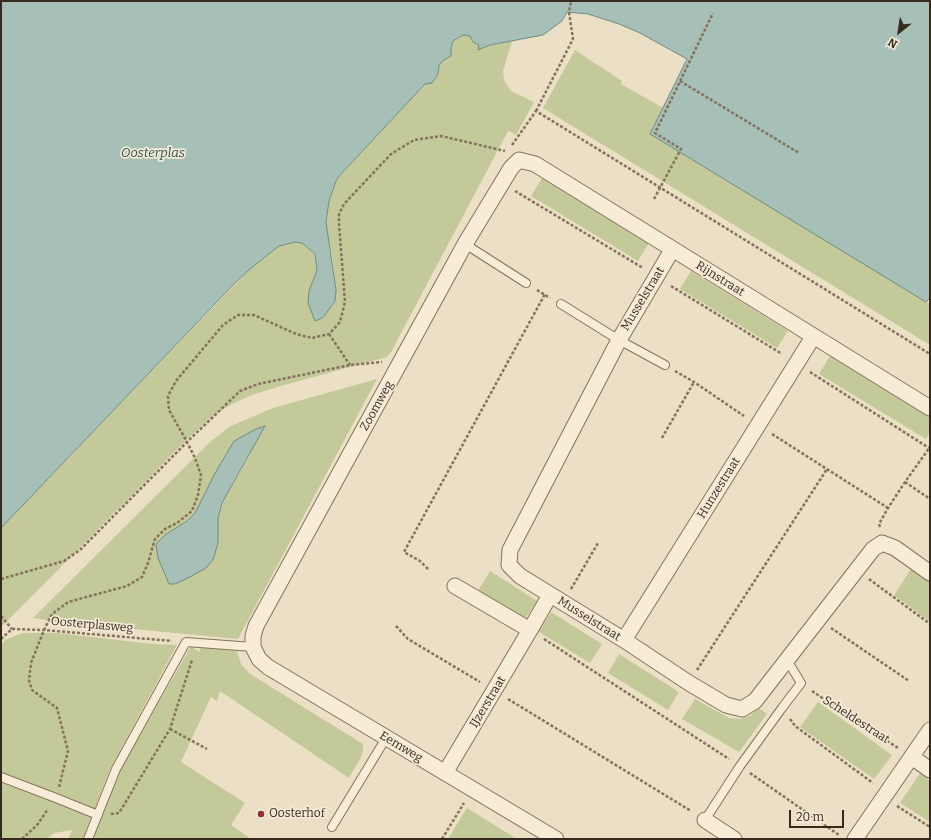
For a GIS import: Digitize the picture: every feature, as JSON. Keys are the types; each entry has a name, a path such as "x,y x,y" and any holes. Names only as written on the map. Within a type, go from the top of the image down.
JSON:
{"street":[{"name":"Rijnstraat","path":"511,168 519,160 536,164 672,250 930,408"},
{"name":"Zoomweg","path":"253,647 253,636 256,626 465,244 511,168"},
{"name":"Musselstraat","path":"672,250 619,340 510,550 509,565 520,576 624,640 689,683 726,705 742,709 755,701 856,570 873,549 882,543"},
{"name":"Hunzestraat","path":"624,640 813,337"},
{"path":"882,543 895,548 930,573"},
{"path":"456,586 530,630"},
{"name":"IJzerstraat","path":"446,773 550,595"},
{"name":"Eemweg","path":"253,647 259,659 268,667 556,839"},
{"path":"855,839 930,730"},
{"path":"912,757 930,770"},
{"path":"705,820 734,839"}],"lane":[{"path":"465,244 526,283"},
{"path":"561,304 619,340 665,365"},
{"path":"88,839 116,769 186,642 253,647"},
{"path":"705,820 740,766 801,683 787,660"},
{"path":"332,827 386,738"},
{"path":"1,777 98,815"}],"path":[{"path":"22,839 38,825 56,798 68,751 57,708 32,690 29,680 31,663 52,614 68,602 127,586 142,577 148,564 155,539 165,529 177,523 192,511 198,495 201,475 195,458 168,410 168,396 176,381 223,325 238,315 254,315 296,334 312,338 329,334 340,322 345,302 339,224 339,214 344,204 391,154 414,140 441,136 507,152 536,111 573,39 568,12 571,1"},
{"path":"654,199 681,149 655,133 713,13"},
{"path":"680,81 800,153"},
{"path":"536,111 930,354"},
{"path":"502,183 797,363 930,448 905,482 879,524 882,543"},
{"path":"526,283 561,304"},
{"path":"428,569 420,561 404,552 545,294"},
{"path":"329,334 350,365"},
{"path":"1,579 64,561 80,550 240,391 258,384 350,365 376,362 401,362"},
{"path":"665,365 694,382 758,425 888,508"},
{"path":"662,438 694,382"},
{"path":"689,683 827,469"},
{"path":"905,482 930,499"},
{"path":"564,603 598,543"},
{"path":"856,570 930,624"},
{"path":"1,616 12,629 1,639"},
{"path":"818,619 908,681"},
{"path":"396,626 408,639 494,690 705,820"},
{"name":"Oosterplasweg","path":"12,629 44,630 186,642"},
{"path":"530,630 740,766 845,839"},
{"path":"98,815 119,813 170,729 198,643"},
{"name":"Scheldestraat","path":"801,683 912,757"},
{"path":"782,708 795,726 885,795 930,826"},
{"path":"170,729 207,750"},
{"path":"442,839 472,789"}],"green space":[{"path":"463,35 470,36 473,42 479,45 479,49 490,45 512,41 503,71 504,80 511,91 534,102 516,135 509,131 507,133 391,352 387,357 252,395 232,404 211,417 172,454 1,627 1,528 250,269 279,246 295,242 302,243 315,254 317,270 309,291 315,321 325,315 335,301 336,290 326,222 329,201 336,181 426,83 432,83 438,74 439,65 451,56 453,41"},
{"path":"575,50 622,81 621,84 663,108 650,134 930,304 930,345 543,108"},
{"path":"542,178 649,243 638,261 531,196"},
{"path":"691,271 788,331 777,348 680,289"},
{"path":"830,356 930,417 930,432 926,439 819,374"},
{"path":"377,379 238,639 60,622 33,618 211,441 231,426 273,408","holes":["251,453 222,503 218,518 218,543 206,568 165,535 187,521"]},
{"path":"911,569 930,582 930,622 894,595"},
{"path":"490,571 537,601 526,617 522,618 478,591"},
{"path":"551,612 602,644 590,663 539,632"},
{"path":"23,633 57,633 153,644 177,645 110,769 83,839 68,839 72,830 54,833 47,839 1,839 1,645 5,640"},
{"path":"191,646 199,652 201,647 237,651 241,664 250,674 363,744 361,757 349,778 220,691 217,701 211,697 181,762 245,803 231,825 251,839 93,839 121,769"},
{"path":"619,654 679,692 668,710 608,673"},
{"path":"695,699 729,718 740,719 750,716 759,708 767,714 739,752 682,719"},
{"path":"818,702 892,755 874,779 800,727"},
{"path":"920,773 930,781 930,822 900,803"},
{"path":"467,808 517,839 448,839"}],"water":[{"name":"Oosterplas","path":"1,1 930,1 930,298 926,302 650,134 687,59 640,33 619,24 588,14 567,12 562,21 543,35 490,45 478,50 479,45 473,42 470,36 463,35 453,41 451,56 439,65 438,74 432,83 425,84 336,181 329,201 326,222 336,290 335,301 325,315 315,321 308,303 309,291 317,270 315,254 302,243 295,242 279,246 234,284 1,528"},
{"path":"265,426 222,503 218,518 218,543 213,560 206,568 188,578 175,584 169,584 158,558 156,544 165,535 187,521 195,513 214,475 234,441 256,429"}],"place":[{"name":"Oosterhof","path":"261,814"}]}
